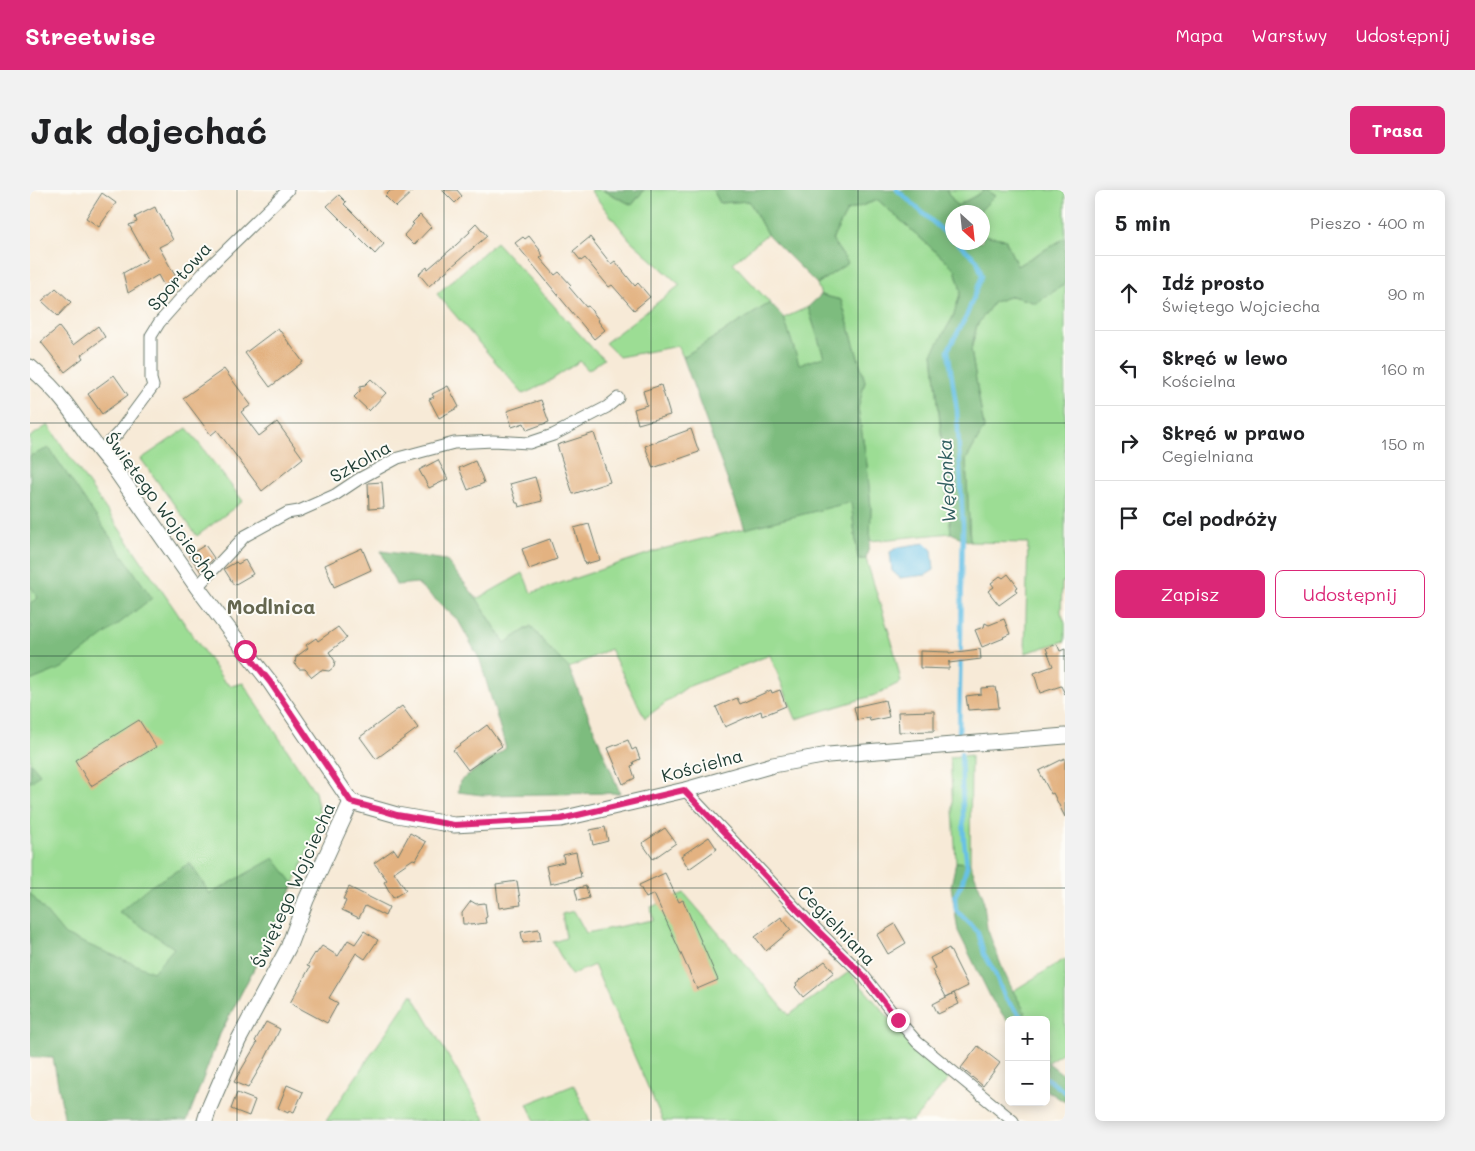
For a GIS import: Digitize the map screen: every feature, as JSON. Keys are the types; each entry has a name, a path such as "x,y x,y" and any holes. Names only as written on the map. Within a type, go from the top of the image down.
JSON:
{"street":[{"name":"Sportowa","path":"100,452 119,432 153,386 151,379 151,336 159,323 206,270 288,190"},
{"name":"Świętego Wojciecha","path":"30,367 44,379 64,402 100,452 112,465 197,587 270,682 351,802 306,900 288,948 238,1041 205,1121"},
{"name":"Szkolna","path":"197,587 245,536 287,514 299,512 335,494 398,458 454,443 529,442 553,435 607,408 618,398"},
{"name":"Kościelna","path":"351,802 397,815 454,825 561,819 684,790 773,765 828,755 1065,736"},
{"name":"Cegielniana","path":"684,790 799,912 863,975 917,1042 1013,1121"}],"green space":[{"path":"590,190 603,190 632,205 644,190 713,190 720,203 749,201 767,234 733,263 770,303 683,357 678,346 619,357 605,343 680,285 630,240"},
{"path":"603,190 644,190 632,205"},
{"path":"713,190 946,190 956,205 945,205 945,250 990,250 990,236 1005,239 1017,266 1065,238 1065,284 1036,303 1012,296 994,302 977,325 971,350 984,428 966,460 970,542 951,533 933,352 953,317 961,291 955,269 878,200 847,211 832,240 848,263 817,284 767,234 749,201 720,203"},
{"path":"946,190 986,190 959,205 956,205"},
{"path":"986,190 1065,190 1065,238 1017,266 1005,239 990,236 990,205 986,205 995,196"},
{"path":"986,190 995,196 986,205 959,205"},
{"path":"878,200 955,269 961,291 953,317 933,353 951,533 870,541 871,508 867,465 858,408 865,381 841,300 821,295 817,284 848,263 832,240 847,211"},
{"path":"496,242 604,359 588,370 580,361 545,384 523,394 437,294"},
{"path":"1065,284 1065,582 1062,582 1061,612 1065,623 1065,641 1025,653 1028,543 970,542 966,460 984,428 971,350 977,325 994,302 1012,296 1036,303"},
{"path":"821,295 841,300 865,381 858,409 867,465 871,508 870,541 866,559 858,559 851,502 745,529 683,357 770,303 784,318 799,364 824,357 808,307"},
{"path":"808,307 824,357 799,365 784,318"},
{"path":"48,425 224,681 231,686 243,683 315,792 321,820 277,924 220,1034 215,1048 30,1005 30,437"},
{"path":"187,428 243,501 197,536 141,459"},
{"path":"49,448 152,598 62,668 30,681 30,629 32,627 30,623 30,603 38,598 30,585 30,456"},
{"path":"851,502 858,559 866,559 892,642 901,682 875,695 796,719 770,655 687,687 645,718 610,649 569,668 546,645 531,626 505,643 477,599 523,573 531,593 662,549"},
{"path":"381,551 446,560 477,599 505,643 531,626 546,645 569,668 620,793 482,795 458,792 460,781 506,748 480,660 458,620 417,583 396,585"},
{"path":"971,755 970,863 956,862 950,757"},
{"path":"30,762 40,774 30,783"},
{"path":"274,858 294,884 277,924 220,1034 187,1121 65,1121 53,1058 30,1057 30,893 65,935 153,972 174,948 119,912 146,889 190,863 210,894"},
{"path":"956,862 970,863 983,896 987,928 1003,970 1026,1013 1020,1016 1005,1016 1005,1018 992,1000 958,931 951,886"},
{"path":"684,893 789,1015 849,972 912,1044 951,1076 913,1121 663,1121 594,965 571,975 553,942 566,938 562,914 574,911 586,933 653,920 651,907"},
{"path":"1065,959 1065,1051 1050,1060 1050,1016 1019,1016 1025,1013 1013,991"},
{"path":"412,994 486,1121 326,1121"},
{"path":"1050,1064 1065,1076 1065,1102 1050,1093"},
{"path":"574,1085 590,1121 535,1121 527,1104"}],"water":[{"path":"925,543 932,550 934,570 926,575 900,578 892,571 890,552 898,547"}],"building":[{"path":"391,190 414,190 396,207 385,196"},
{"path":"442,190 457,190 462,196 455,203"},
{"path":"102,193 116,203 99,227 86,218"},
{"path":"339,195 346,202 344,204 384,244 375,254 327,206"},
{"path":"155,207 173,240 159,247 177,279 164,286 158,275 128,293 123,273 148,259 129,225 137,222 135,217"},
{"path":"420,215 431,227 414,245 404,235"},
{"path":"476,223 487,236 429,286 419,274 427,267 428,269 456,245 470,232 469,230"},
{"path":"529,236 543,256 540,258 555,275 559,272 571,285 569,287 599,320 605,330 594,339 515,243 523,237 525,239"},
{"path":"590,237 611,264 615,261 635,286 638,283 650,297 634,310 612,285 609,287 585,258 581,261 573,251"},
{"path":"56,288 71,302 58,316 42,301"},
{"path":"98,326 105,337 81,355 83,358 65,372 41,342 59,327 73,345"},
{"path":"278,328 303,362 270,387 245,353"},
{"path":"224,369 251,405 241,412 259,436 277,422 303,458 262,491 217,430 211,435 183,398"},
{"path":"114,375 128,395 102,414 88,394"},
{"path":"371,379 386,393 369,411 354,397 360,391 360,386 365,385"},
{"path":"661,385 670,415 638,424 634,409 647,405 643,391"},
{"path":"448,386 459,407 439,418 429,399 434,397 432,394"},
{"path":"541,400 549,422 527,430 524,423 512,427 507,411"},
{"path":"691,429 699,452 653,468 645,446"},
{"path":"594,433 610,482 573,494 557,445"},
{"path":"438,460 448,479 429,488 419,470"},
{"path":"475,461 484,483 468,490 459,468"},
{"path":"535,477 542,501 519,507 510,484"},
{"path":"382,482 384,508 369,509 368,483"},
{"path":"589,524 600,560 585,564 574,528"},
{"path":"550,539 557,559 529,569 522,549"},
{"path":"205,545 214,558 201,572 189,555"},
{"path":"362,548 371,570 334,587 325,565"},
{"path":"245,560 253,574 234,585 224,569 236,562 238,564"},
{"path":"1008,574 1018,587 1015,589 1017,592 999,605 988,591 994,587 991,583 1000,576 1003,578"},
{"path":"1004,619 1010,634 982,647 975,630 984,627 985,623 989,625"},
{"path":"338,627 347,638 329,652 335,661 334,667 329,671 321,670 312,677 305,669 299,669 295,664 296,657 308,648 306,645 316,638 318,641"},
{"path":"1057,644 1060,651 1065,649 1065,694 1061,686 1040,693 1034,673 1053,666 1046,648"},
{"path":"980,649 981,659 949,663 949,669 920,668 920,651 949,653"},
{"path":"995,687 999,708 968,710 966,696 981,694 981,688"},
{"path":"771,690 772,693 780,690 786,706 762,716 761,711 725,727 716,707 737,698 740,704"},
{"path":"885,700 889,717 870,721 869,717 857,720 854,707"},
{"path":"402,706 418,728 376,759 360,737"},
{"path":"934,711 934,731 899,732 898,712"},
{"path":"139,720 156,747 91,786 75,760"},
{"path":"487,725 502,746 468,770 453,750"},
{"path":"628,740 632,750 636,748 640,759 633,762 634,765 631,766 635,778 623,784 608,748"},
{"path":"1065,758 1065,817 1039,771"},
{"path":"605,827 608,841 593,845 590,830"},
{"path":"665,828 676,843 653,859 642,843"},
{"path":"410,833 426,842 416,860 413,859 394,872 406,890 393,898 384,882 387,880 374,863 394,849 398,855"},
{"path":"709,837 717,849 689,869 681,856"},
{"path":"576,852 581,877 550,884 546,866 564,862 563,855"},
{"path":"665,873 679,902 683,900 718,980 697,989 654,894 646,898 639,885"},
{"path":"517,881 521,905 499,908 496,884"},
{"path":"586,886 589,898 578,901 575,889"},
{"path":"349,887 389,907 385,916 365,906 359,918 342,910 346,901 343,899"},
{"path":"471,901 476,904 485,903 486,923 463,924 462,913"},
{"path":"781,917 791,930 766,951 755,937"},
{"path":"895,924 906,943 888,954 877,935"},
{"path":"539,929 541,940 523,943 521,932"},
{"path":"364,931 378,940 365,959 356,953 329,998 338,1003 327,1023 290,1003 310,967 307,966 322,946 338,956 348,940 355,944"},
{"path":"949,948 968,986 946,997 932,970 935,968 930,958"},
{"path":"825,961 834,972 803,997 795,987 796,983"},
{"path":"954,993 959,1004 938,1014 933,1004"},
{"path":"266,1022 280,1029 248,1088 234,1082 257,1043 255,1041"},
{"path":"978,1046 1000,1063 983,1086 961,1068"},
{"path":"287,1085 303,1092 294,1112 289,1110 288,1113 278,1108"},
{"path":"237,1093 255,1100 249,1116 231,1109"}],"waterway":[{"name":"Wędonka","path":"897,190 945,233"},
{"name":"Wędonka","path":"959,737 963,526 957,411 948,350 966,317 982,276 977,260 966,250"},
{"name":"Wędonka","path":"961,753 964,841 967,866 962,883 955,896 956,910 978,932 984,954 994,971 1005,998 1021,1016"},
{"name":"Wędonka","path":"1050,1081 1065,1092"}],"district":[{"name":"Modlnica","path":"271,606"}],"route":[{"path":"245,651 304,730 351,802 397,815 454,825 561,819 684,790 809,922 863,975 898,1020"}]}
